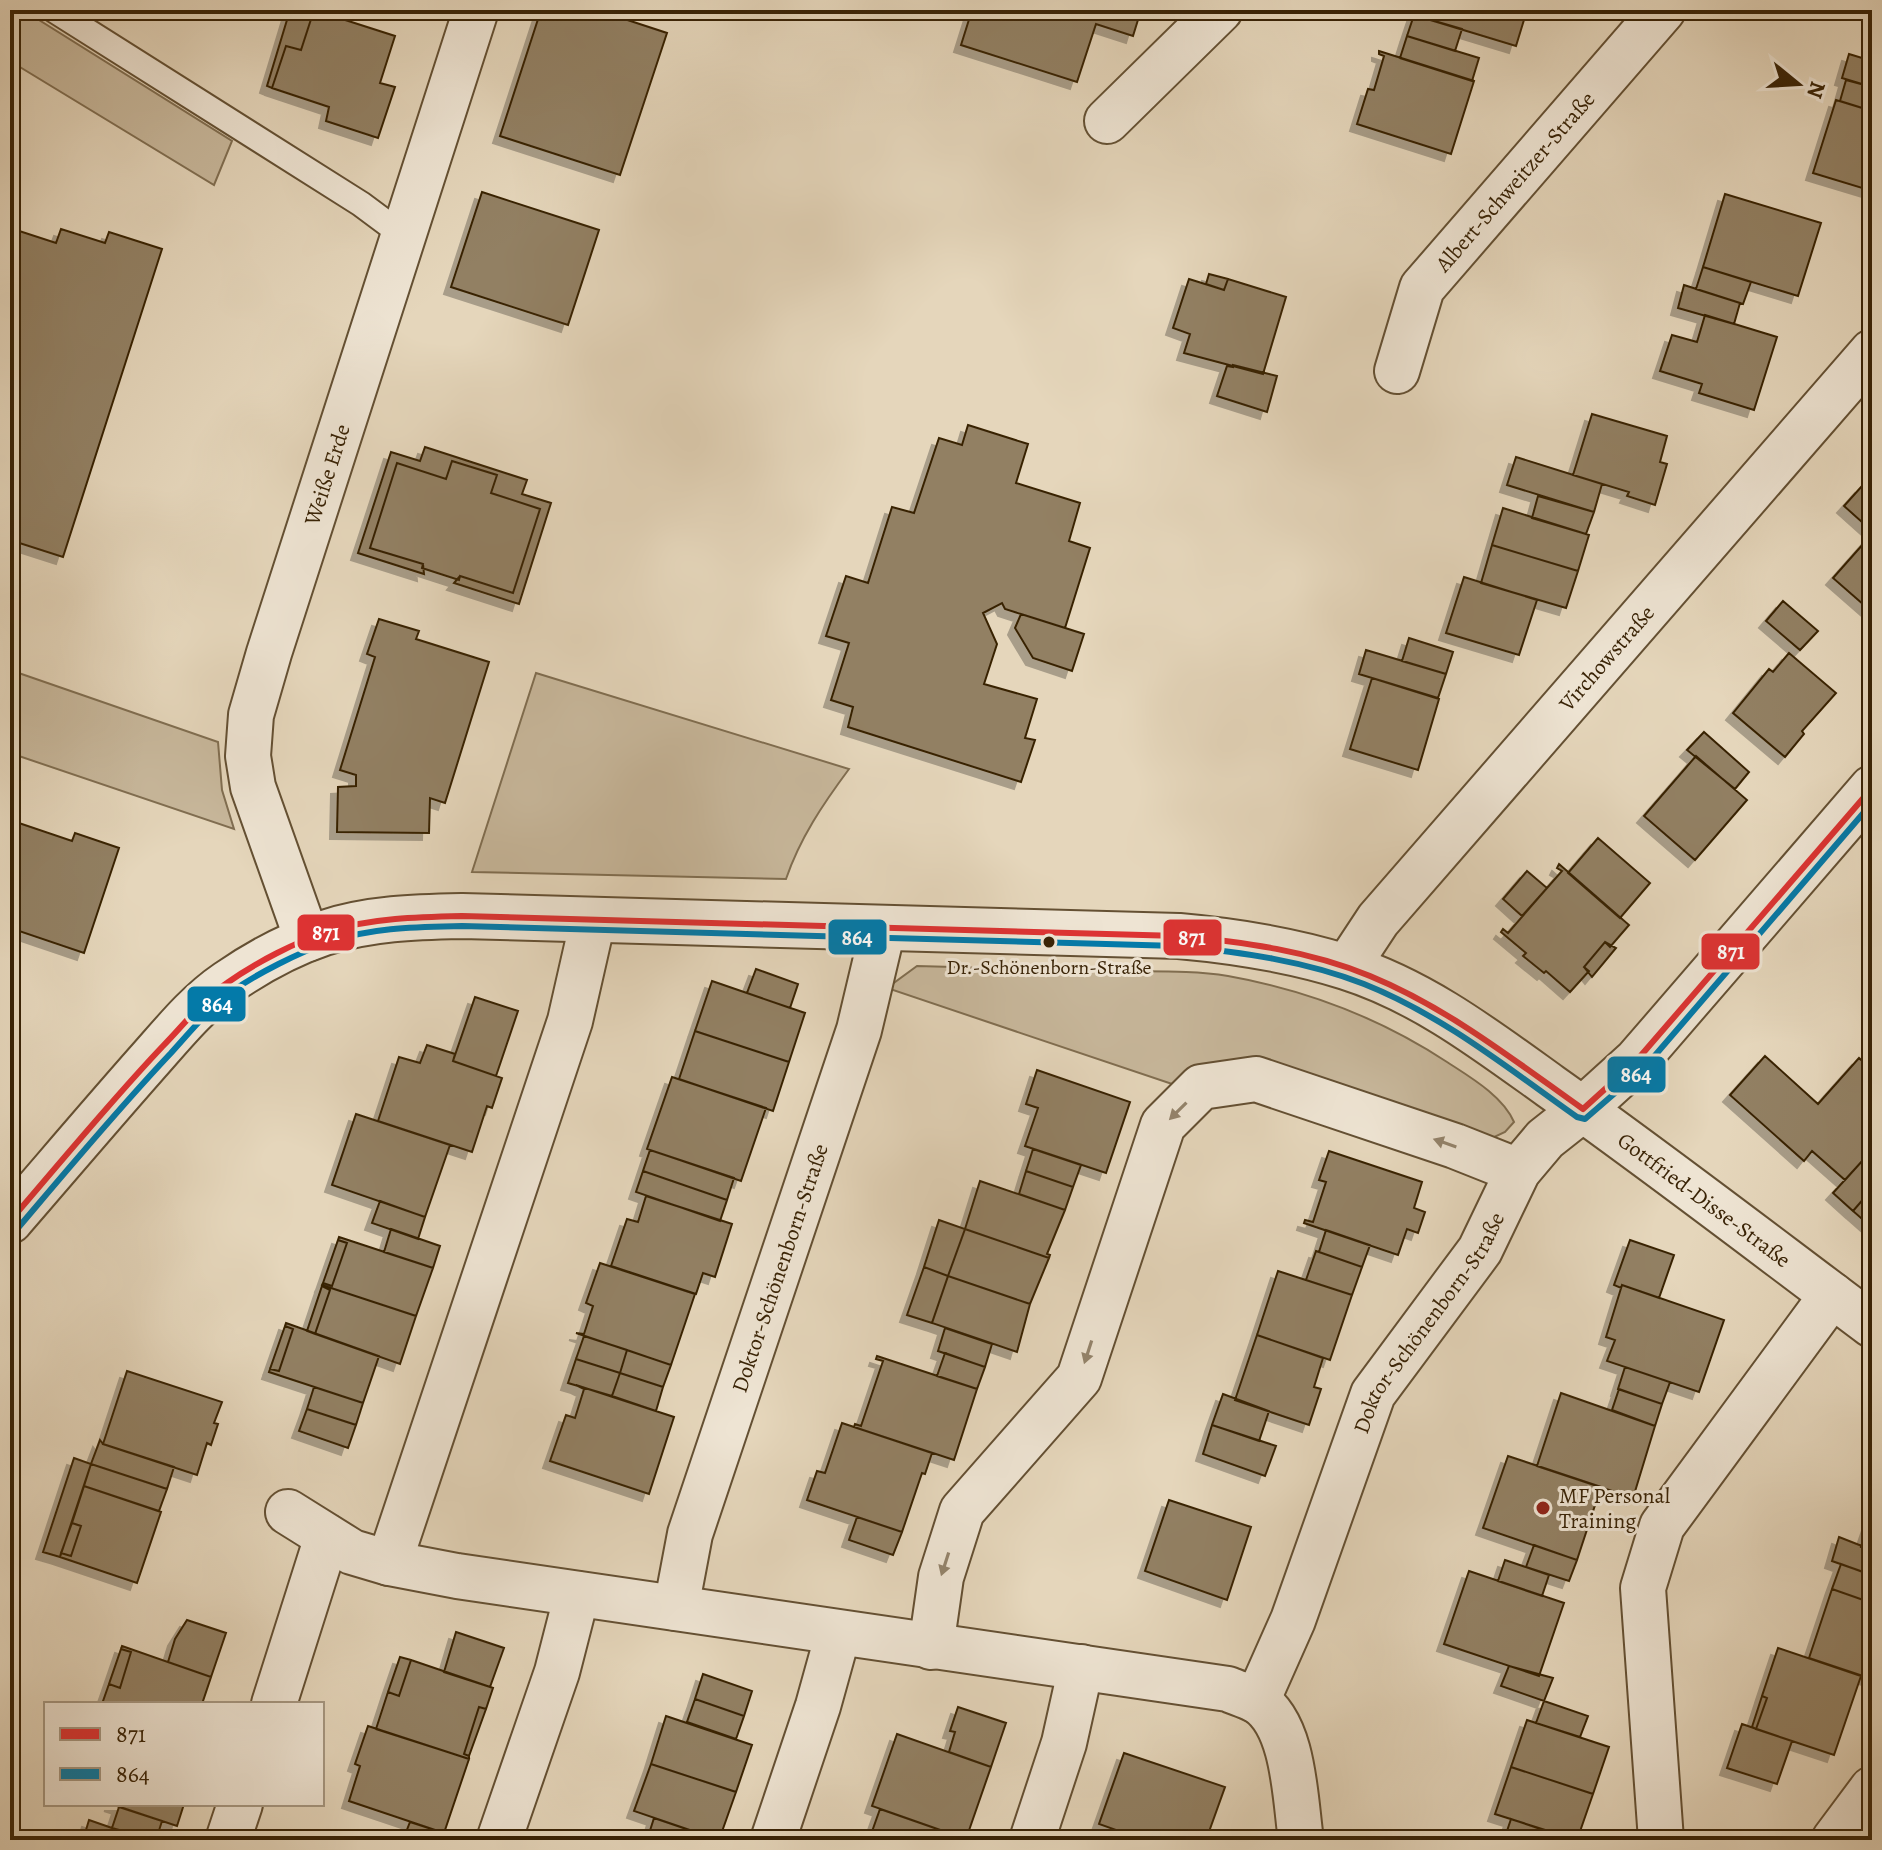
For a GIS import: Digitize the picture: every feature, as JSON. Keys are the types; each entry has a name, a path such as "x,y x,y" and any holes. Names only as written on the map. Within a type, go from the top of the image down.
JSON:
{"street":[{"name":"Weiße Erde","path":"307,939 253,787 248,756 251,715 476,10"},
{"path":"1107,121 1220,10"},
{"name":"Albert-Schweitzer-Straße","path":"1397,371 1422,288 1663,10"},
{"name":"Virchowstraße","path":"1347,967 1378,920 1872,352"},
{"name":"Doktor-Schönenborn-Straße","path":"1257,1701 1293,1620 1373,1394 1480,1250 1518,1171 1545,1139 1637,1060 1872,788"},
{"name":"Gottfried-Disse-Straße","path":"10,1221 139,1072 227,983 307,939 361,923 408,917 1179,936 1273,949 1347,967 1431,1005 1469,1028 1583,1109 1872,1325"},
{"path":"389,1563 570,1021 593,920"},
{"name":"Doktor-Schönenborn-Straße","path":"676,1608 690,1534 859,1030 883,929"},
{"path":"931,1647 941,1577 962,1511 1079,1378 1163,1125 1201,1087 1256,1079 1455,1146 1518,1171"},
{"path":"1661,1840 1643,1588 1654,1551 1662,1526 1832,1295"},
{"path":"288,1512 352,1552 389,1563 838,1634 1228,1689 1257,1701 1268,1711 1286,1741 1301,1840"},
{"path":"275,1702 327,1537"},
{"path":"499,1840 557,1672 577,1594"},
{"path":"773,1840 818,1706 838,1634"},
{"path":"1032,1840 1064,1743 1081,1667"},
{"path":"1834,1840 1872,1789"},
{"path":"228,1840 239,1806"}],"lane":[{"path":"54,10 361,204 404,236"}],"shaded area":[{"path":"10,10 23,10 232,141 214,185 10,61"},
{"path":"10,670 218,742 222,790 234,829 10,753"},
{"path":"536,673 849,769 813,822 786,879 472,872"},
{"path":"917,966 1199,973 1286,989 1369,1019 1422,1046 1485,1088 1502,1104 1514,1122 1505,1132 1488,1140 1184,1088 887,988"}],"building":[{"path":"290,10 314,10 301,50 286,46 272,88 267,86"},
{"path":"314,10 395,36 380,83 395,87 378,138 326,121 329,107 272,88 286,46 301,50"},
{"path":"541,10 597,10 667,33 620,175 500,136"},
{"path":"597,10 623,10 621,18"},
{"path":"972,10 1141,10 1133,36 1096,24 1077,82 961,45"},
{"path":"1416,10 1527,10 1516,46 1414,15"},
{"path":"1414,15 1462,29 1455,51 1407,36"},
{"path":"1407,36 1479,58 1472,81 1400,58"},
{"path":"1379,51 1474,81 1451,154 1357,124 1368,89 1374,90 1384,56"},
{"path":"1849,54 1872,61 1872,87 1842,78"},
{"path":"1846,80 1872,87 1872,111 1840,101"},
{"path":"1836,100 1872,111 1872,191 1813,173"},
{"path":"482,192 599,230 568,325 451,287"},
{"path":"1725,194 1821,223 1798,296 1703,267"},
{"path":"10,228 56,243 61,229 105,243 109,232 162,249 63,557 10,540"},
{"path":"1703,267 1751,282 1743,304 1696,289"},
{"path":"1209,274 1228,279 1224,290 1206,284"},
{"path":"1189,279 1224,290 1228,279 1286,297 1263,374 1184,353 1190,334 1173,328"},
{"path":"1684,285 1740,303 1734,324 1678,308"},
{"path":"1705,315 1777,337 1754,410 1699,393 1702,384 1660,371 1672,335 1697,342"},
{"path":"1227,366 1277,376 1267,412 1217,396"},
{"path":"1592,414 1667,436 1660,462 1667,464 1655,505 1627,496 1629,492 1573,475"},
{"path":"968,425 1028,444 1016,483 1080,503 1069,541 1090,548 1065,628 1005,609 1002,603 983,613 997,644 984,684 1037,699 1025,738 1035,740 1021,782 848,727 853,707 831,700 849,643 826,636 846,576 868,583 892,507 914,513 939,438 962,445"},
{"path":"425,447 527,480 522,494 551,503 519,604 454,583 460,576 513,593 540,509 491,493 497,475 452,461 446,479 397,463 370,548 423,564 424,574 358,553 391,452 420,461"},
{"path":"1516,457 1602,484 1594,512 1507,485"},
{"path":"452,461 497,475 491,493 540,509 513,593 460,576 459,580 422,568 423,564 370,548 397,463 446,479"},
{"path":"1862,486 1872,495 1872,531 1844,506"},
{"path":"1538,496 1594,512 1586,534 1532,518"},
{"path":"1503,508 1589,535 1578,571 1492,545"},
{"path":"1872,534 1872,612 1833,578"},
{"path":"1492,545 1578,571 1566,608 1481,583"},
{"path":"1464,577 1537,600 1519,655 1446,633"},
{"path":"1783,601 1818,631 1800,650 1766,621"},
{"path":"1021,614 1084,634 1072,671 1033,658 1015,628"},
{"path":"379,619 419,631 416,639 489,662 445,803 430,798 429,833 337,832 338,787 356,786 356,775 340,770 375,657 367,654"},
{"path":"1409,638 1453,652 1446,674 1402,661"},
{"path":"1366,650 1446,674 1438,698 1359,674"},
{"path":"1789,653 1836,693 1802,731 1804,734 1785,757 1733,713 1769,669 1773,672"},
{"path":"1372,678 1439,699 1418,770 1350,749"},
{"path":"1704,732 1749,772 1735,789 1687,750"},
{"path":"1696,756 1747,800 1695,860 1644,816"},
{"path":"10,820 72,841 75,833 119,848 84,953 16,930 18,926 10,924"},
{"path":"1598,838 1650,883 1620,918 1568,873"},
{"path":"1559,864 1629,925 1610,947 1605,942 1584,967 1589,971 1570,992 1523,956 1526,953 1501,932 1503,929 1508,933 1562,871 1557,868"},
{"path":"1527,871 1547,888 1522,916 1503,899"},
{"path":"1605,942 1616,948 1592,977 1584,967"},
{"path":"756,969 798,984 790,1008 747,993"},
{"path":"712,981 805,1013 789,1062 695,1031"},
{"path":"475,997 518,1011 496,1076 453,1061"},
{"path":"695,1031 789,1062 773,1111 679,1079"},
{"path":"427,1045 455,1054 453,1061 502,1078 492,1108 487,1106 472,1152 378,1121 399,1057 420,1063"},
{"path":"1765,1056 1818,1104 1859,1058 1872,1070 1872,1150 1845,1180 1812,1151 1804,1161 1730,1095"},
{"path":"1037,1070 1130,1102 1106,1173 1025,1146 1038,1108 1026,1104"},
{"path":"672,1077 766,1108 741,1181 647,1149"},
{"path":"356,1114 450,1145 425,1217 332,1185"},
{"path":"1033,1149 1081,1165 1073,1187 1026,1171"},
{"path":"650,1150 734,1178 727,1200 643,1171"},
{"path":"1329,1151 1422,1182 1414,1208 1425,1212 1418,1233 1407,1229 1398,1255 1304,1223 1305,1220 1313,1222 1326,1182 1319,1180"},
{"path":"1864,1159 1872,1166 1872,1189 1853,1211 1833,1193"},
{"path":"643,1171 727,1200 720,1221 636,1192"},
{"path":"1026,1171 1073,1187 1065,1210 1019,1194"},
{"path":"980,1181 1065,1210 1047,1254 1049,1258 965,1229"},
{"path":"1872,1189 1872,1224 1870,1226 1853,1211"},
{"path":"646,1196 732,1224 715,1277 703,1273 696,1294 611,1266 627,1219 638,1222"},
{"path":"380,1201 425,1217 418,1239 372,1223"},
{"path":"939,1220 965,1229 948,1276 924,1267"},
{"path":"391,1229 440,1246 433,1268 384,1252"},
{"path":"965,1229 1049,1258 1030,1304 948,1276"},
{"path":"1326,1230 1370,1245 1362,1267 1319,1252"},
{"path":"339,1237 433,1268 416,1316 322,1285 332,1286 347,1243 338,1240"},
{"path":"338,1240 347,1243 332,1286 323,1283"},
{"path":"1630,1240 1674,1255 1659,1298 1614,1285"},
{"path":"1316,1251 1362,1267 1352,1295 1306,1280"},
{"path":"600,1263 695,1294 671,1365 576,1333 584,1334 593,1306 586,1303"},
{"path":"924,1267 948,1276 932,1323 907,1315"},
{"path":"1278,1271 1352,1295 1330,1360 1257,1335"},
{"path":"948,1276 1030,1304 1017,1352 932,1323"},
{"path":"322,1285 416,1316 400,1364 315,1334 330,1290"},
{"path":"1622,1285 1724,1320 1699,1392 1607,1361 1615,1340 1606,1337"},
{"path":"322,1286 330,1290 315,1334 307,1331"},
{"path":"286,1323 379,1356 363,1403 269,1372 270,1369 279,1371 293,1329 285,1326"},
{"path":"285,1326 293,1329 279,1371 270,1369"},
{"path":"945,1328 992,1344 985,1367 938,1351"},
{"path":"1257,1335 1323,1358 1314,1387 1321,1389 1309,1425 1235,1400"},
{"path":"584,1336 627,1350 620,1373 576,1359"},
{"path":"627,1350 671,1365 663,1387 620,1373"},
{"path":"945,1353 985,1367 977,1389 937,1376"},
{"path":"877,1356 977,1389 954,1460 854,1427 855,1424 861,1426 883,1361 876,1359"},
{"path":"576,1359 620,1373 612,1396 568,1383"},
{"path":"1625,1367 1670,1382 1662,1404 1618,1389"},
{"path":"127,1371 222,1402 214,1423 218,1424 211,1445 207,1443 197,1475 103,1444"},
{"path":"620,1373 663,1387 656,1411 612,1396"},
{"path":"576,1385 674,1417 649,1494 550,1461 566,1415 575,1418 584,1389"},
{"path":"314,1387 363,1403 356,1425 307,1409"},
{"path":"1619,1389 1662,1404 1655,1426 1612,1410"},
{"path":"1561,1393 1655,1426 1633,1498 1537,1466"},
{"path":"1223,1394 1269,1411 1259,1441 1212,1425"},
{"path":"307,1409 356,1425 348,1448 299,1431"},
{"path":"842,1423 932,1453 902,1532 807,1500 817,1471 825,1473"},
{"path":"1212,1425 1276,1446 1265,1476 1203,1454"},
{"path":"100,1440 103,1444 174,1467 167,1489 91,1464"},
{"path":"1508,1456 1601,1487 1577,1560 1483,1528"},
{"path":"74,1458 91,1464 60,1557 43,1552"},
{"path":"91,1464 167,1489 159,1511 84,1486"},
{"path":"84,1486 161,1512 137,1583 60,1557 61,1553 71,1556 81,1526 72,1523"},
{"path":"1169,1500 1251,1527 1227,1600 1145,1571"},
{"path":"1872,1515 1872,1550 1861,1547"},
{"path":"857,1517 902,1532 893,1555 849,1540"},
{"path":"72,1523 81,1526 71,1556 61,1553"},
{"path":"1839,1537 1872,1550 1872,1575 1832,1561"},
{"path":"1534,1545 1577,1560 1569,1581 1526,1567"},
{"path":"1505,1560 1549,1575 1542,1596 1498,1581"},
{"path":"1841,1564 1871,1575 1863,1600 1832,1589"},
{"path":"1469,1571 1564,1603 1539,1676 1444,1644"},
{"path":"1872,1575 1872,1603 1863,1600"},
{"path":"1832,1589 1872,1603 1872,1679 1809,1658"},
{"path":"187,1620 226,1633 211,1677 168,1662 175,1639"},
{"path":"456,1632 504,1648 490,1687 444,1672"},
{"path":"122,1646 211,1677 203,1702 103,1702 109,1684 120,1688 131,1652 121,1649"},
{"path":"1778,1648 1861,1676 1834,1755 1756,1729 1767,1698 1762,1696"},
{"path":"121,1649 131,1652 120,1688 109,1684"},
{"path":"400,1657 411,1660 399,1696 388,1692"},
{"path":"411,1660 493,1688 486,1709 479,1707 464,1754 469,1759 376,1729 388,1692 399,1696"},
{"path":"1509,1666 1553,1678 1544,1701 1501,1686"},
{"path":"703,1674 752,1691 744,1716 695,1699"},
{"path":"1762,1696 1767,1698 1756,1729 1752,1727"},
{"path":"695,1699 744,1716 736,1739 687,1722"},
{"path":"1544,1701 1588,1716 1580,1737 1536,1723"},
{"path":"479,1707 486,1709 469,1756 464,1754"},
{"path":"958,1707 1006,1723 991,1767 949,1752 955,1732 950,1731"},
{"path":"666,1716 752,1745 736,1792 651,1764"},
{"path":"1527,1720 1609,1747 1593,1794 1511,1767"},
{"path":"1742,1724 1792,1741 1777,1784 1727,1768"},
{"path":"368,1726 469,1759 444,1833 349,1801 360,1766 355,1764"},
{"path":"897,1734 991,1767 966,1839 872,1806"},
{"path":"1124,1753 1225,1787 1206,1840 1144,1840 1099,1824"},
{"path":"651,1764 736,1792 719,1840 634,1811"},
{"path":"1511,1767 1593,1794 1577,1840 1495,1814"},
{"path":"117,1806 183,1806 177,1826"},
{"path":"119,1807 162,1821 156,1840 112,1828"},
{"path":"880,1809 966,1839 972,1840 869,1840"},
{"path":"654,1818 704,1835 702,1840 647,1840"},
{"path":"1511,1819 1573,1840 1504,1840"},
{"path":"89,1820 112,1828 148,1840 83,1840"},
{"path":"410,1822 444,1833 441,1840 403,1840"},
{"path":"374,1832 395,1840 371,1840"}],"transit line":[{"name":"871","path":"1583,1109 1637,1060 1872,788"},
{"name":"864","path":"18,1228 93,1139 200,1021 231,992 278,964 329,942 362,933 411,928 462,926 1178,946 1249,955 1319,969 1393,997 1448,1027 1577,1117 1585,1119 1645,1067 1872,803"},
{"name":"871","path":"10,1221 123,1090 218,990 263,960 317,935 362,923 412,918 462,916 1179,936 1252,945 1324,960 1399,989 1454,1019 1583,1109"}],"place":[{"name":"Dr.-Schönenborn-Straße","path":"1049,942"},
{"name":"MF Personal Training","path":"1543,1508"}]}
